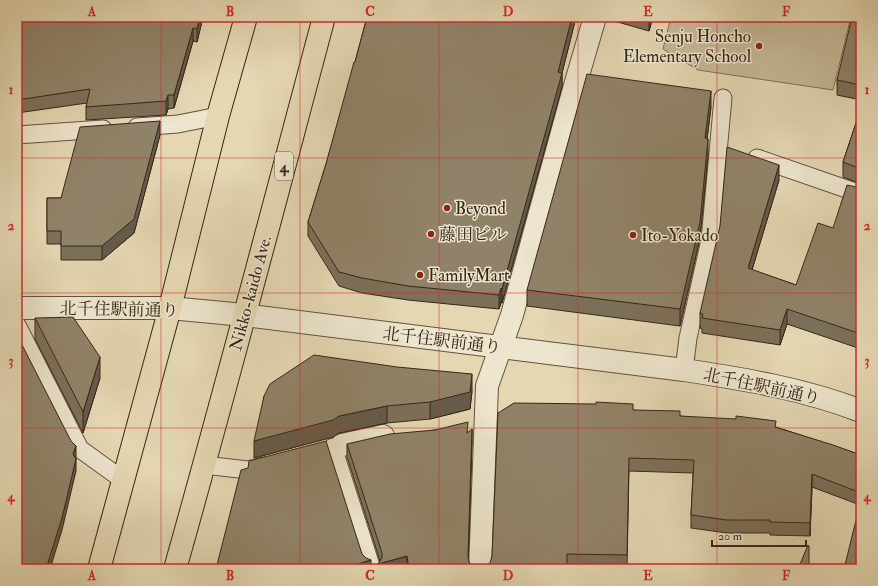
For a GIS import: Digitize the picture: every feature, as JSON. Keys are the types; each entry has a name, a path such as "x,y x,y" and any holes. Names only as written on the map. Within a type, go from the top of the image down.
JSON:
{"highway":[{"path":"99,569 170,308 218,116 246,17"},
{"name":"Nikko-kaido Ave.","path":"175,569 223,397 324,17"}],"street":[{"path":"480,569 476,421 512,315 595,17"},
{"name":"北千住駅前通り","path":"17,308 170,308 244,315 684,370 744,379 796,391 861,412"},
{"path":"331,448 388,435 402,434"}],"lane":[{"path":"684,370 688,338 731,149 723,98"},
{"path":"17,135 178,124 218,116"},
{"path":"731,149 861,194"},
{"path":"17,325 80,449 123,480"},
{"path":"331,448 372,569"},
{"path":"204,466 248,470 279,462"}],"shaded area":[{"name":"Senju Honcho Elementary School","path":"671,17 851,17 833,90 698,70 663,49"}],"building":[{"path":"17,17 200,17 197,29 193,28 174,95 168,95 166,101 86,107 90,89 17,100"},
{"path":"367,17 572,17 558,72 562,73 502,289 501,288 499,295 408,286 362,278 339,272 308,222 326,164"},
{"path":"852,17 861,17 861,85 837,80"},
{"path":"587,74 711,91 705,138 708,139 700,222 680,309 527,290"},
{"path":"861,108 861,169 843,162"},
{"path":"160,121 134,219 102,246 61,246 61,231 47,231 47,198 61,198 80,127"},
{"path":"727,147 779,165 748,268 796,285 818,223 833,228 847,185 861,188 861,334 787,309 780,330 702,318 703,314 700,313 720,226"},
{"path":"73,317 100,357 83,412 35,318"},
{"path":"17,335 71,441 76,446 73,454 76,459 62,518 46,569 17,569"},
{"path":"314,355 397,367 472,374 470,392 430,402 387,406 339,416 333,420 254,441 264,396 270,384"},
{"path":"596,402 633,404 633,410 680,411 680,416 736,419 736,416 776,421 775,427 861,455 861,493 812,474 810,523 770,522 770,520 727,520 691,515 694,460 629,458 627,555 567,554 567,569 409,569 407,556 378,564 382,558 382,553 347,444 390,434 435,430 468,422 467,433 472,429 468,556 469,562 473,566 479,568 485,567 490,563 492,556 498,413 514,403 596,404"},
{"path":"326,441 362,554 371,560 351,566 352,569 216,569 241,470 248,468 249,461"},
{"path":"861,500 861,569 844,569"},
{"path":"808,545 809,569 798,569"}],"place":[{"name":"Senju Honcho Elementary School","path":"759,46"},
{"name":"Beyond","path":"447,208"},
{"name":"藤田ビル","path":"431,234"},
{"name":"Ito-Yokado","path":"633,235"},
{"name":"FamilyMart","path":"420,275"}]}
